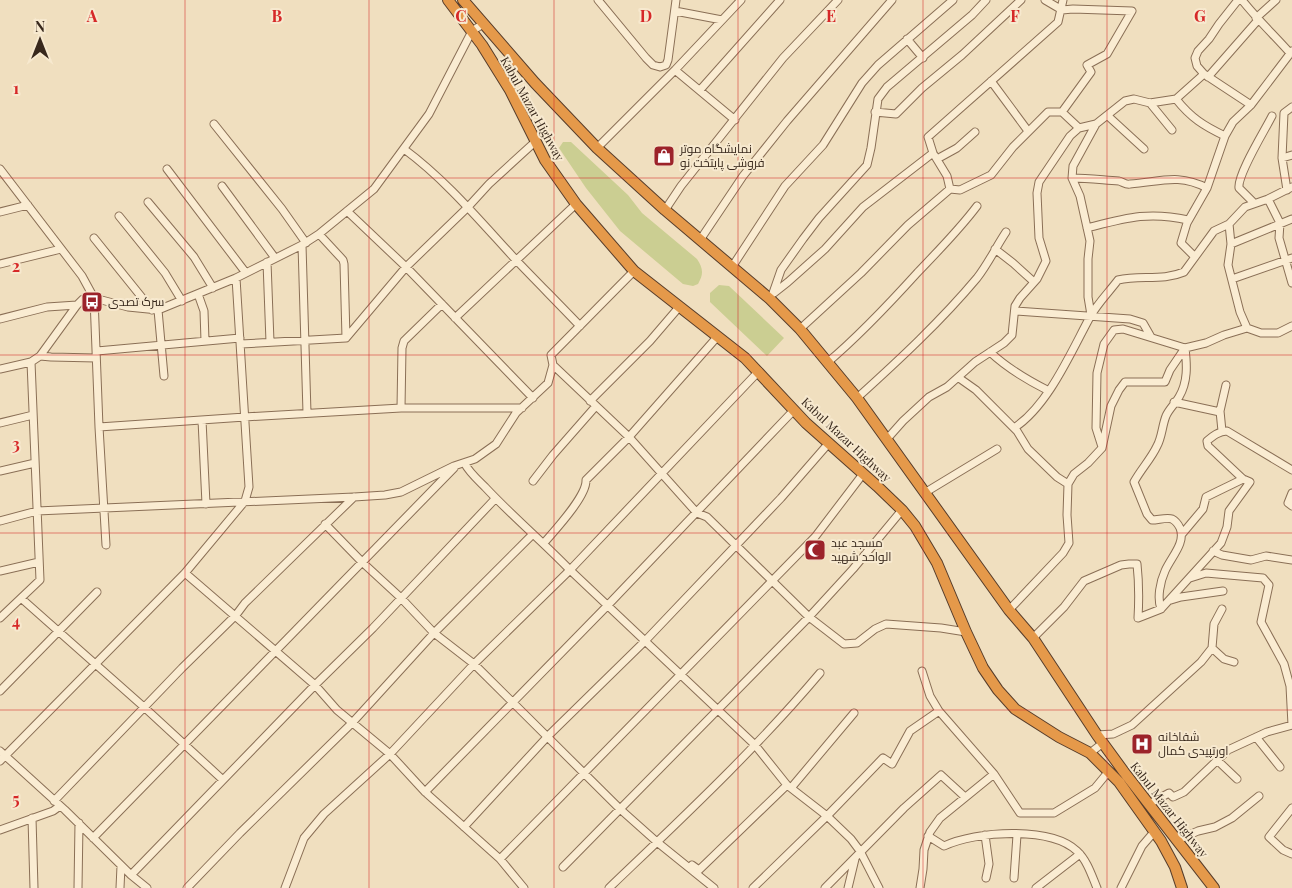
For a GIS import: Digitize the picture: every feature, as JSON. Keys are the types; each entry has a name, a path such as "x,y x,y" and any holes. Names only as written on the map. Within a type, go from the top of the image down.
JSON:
{"highway":[{"name":"Kabul Mazar Highway","path":"448,0 472,31 510,90 545,160 576,204 634,271 718,336 758,371 828,444 902,510 915,526 937,563 983,668 998,690 1015,709 1059,737 1090,753 1109,771 1119,782 1154,832 1175,867 1182,888"},
{"name":"Kabul Mazar Highway","path":"463,0 535,83 597,148 700,240 771,296 828,362 926,492 1009,610 1033,638 1100,739 1214,888"}],"street":[{"path":"598,0 646,58 653,65 660,68 666,80"},
{"path":"660,68 666,65 668,60 676,0"},
{"path":"597,148 666,80 741,0"},
{"path":"700,90 780,0"},
{"path":"665,210 681,186 783,58 838,0"},
{"path":"732,267 785,186 823,145 862,83 878,65 952,0"},
{"path":"771,296 781,270 803,239 866,165 871,148 878,99 887,87 972,15 986,0"},
{"path":"875,112 896,114 922,88 962,55 1021,0"},
{"path":"1045,0 1062,10 1132,10 1107,54 1087,65 1091,72 1062,112"},
{"path":"950,189 947,176 935,156 928,137 1058,22 1063,0"},
{"path":"1238,0 1198,51 1195,58 1197,66 1206,75 1251,105"},
{"path":"1194,256 1181,242 1188,220 1207,188 1225,136 1233,122 1251,105 1291,52 1271,30 1257,19 1242,0"},
{"path":"887,439 929,397 947,387 1012,335 1015,306 1034,282 1046,261 1039,238 1037,193 1039,182 1070,136 1079,128 1096,124 1125,101 1134,99 1150,103 1176,99 1206,75 1276,0"},
{"path":"700,240 743,176 888,1"},
{"path":"675,11 722,20"},
{"path":"0,369 31,362 40,356 83,299 94,298 128,307 155,310 182,301 236,278 304,244 319,234 374,189 429,114 472,31 483,24"},
{"path":"907,39 923,58"},
{"path":"675,70 735,120"},
{"path":"991,81 1028,131"},
{"path":"1176,99 1192,118 1225,136"},
{"path":"1150,103 1172,130"},
{"path":"1014,428 1028,416 1049,391 1078,343 1091,315 1118,280 1176,276 1184,272 1214,230 1229,224 1245,207 1289,189 1282,158 1284,113 1292,107"},
{"path":"800,329 861,273 908,225 950,189 960,190 991,176 1013,147 1048,112 1062,112 1079,128"},
{"path":"1108,116 1144,149"},
{"path":"1254,203 1239,188 1239,183 1242,172 1272,116"},
{"path":"214,124 282,208 304,244 307,413"},
{"path":"1091,315 1088,297 1090,241 1080,196 1072,178 1073,166 1096,124"},
{"path":"771,296 825,249 862,207 935,156 958,148 975,132"},
{"path":"40,356 51,358 96,355 162,345 205,341 270,342 346,338 406,267 536,141"},
{"path":"404,149 445,184 468,207 580,326"},
{"path":"1282,158 1292,155"},
{"path":"0,169 82,276 94,298 106,545"},
{"path":"167,169 246,272"},
{"path":"1072,178 1130,184 1176,179 1196,182 1207,188"},
{"path":"222,186 275,258"},
{"path":"1268,199 1280,223 1279,238 1288,260 1292,283"},
{"path":"148,202 194,257 213,288"},
{"path":"455,318 576,204"},
{"path":"0,212 28,205"},
{"path":"828,362 846,346 956,233 977,206"},
{"path":"347,211 406,267 533,398"},
{"path":"1087,228 1131,216 1157,215 1188,220"},
{"path":"120,216 165,273 182,301"},
{"path":"1230,244 1292,219"},
{"path":"1229,224 1228,265 1240,312 1247,328"},
{"path":"857,398 904,356 948,310 978,276 1006,232"},
{"path":"319,234 343,260 346,338"},
{"path":"94,238 155,310 162,345 164,376"},
{"path":"0,264 61,249"},
{"path":"995,249 1034,282"},
{"path":"1232,280 1288,260"},
{"path":"267,262 270,342"},
{"path":"0,521 37,512 354,497 401,492 454,466 465,464 475,459 496,444 516,413 548,383 553,365 551,354 634,271"},
{"path":"147,888 121,866 79,824 2,756 185,573 245,501 249,487 236,278"},
{"path":"198,294 204,311 205,341"},
{"path":"401,408 402,348 404,342 442,304"},
{"path":"0,318 47,307 77,305"},
{"path":"533,481 593,404 680,306"},
{"path":"1014,311 1130,318 1143,323 1151,337"},
{"path":"1102,448 1096,428 1097,372 1104,344 1114,330 1123,330 1151,337 1185,348 1206,343 1247,328 1261,333 1278,333 1292,326"},
{"path":"544,543 571,510 586,486 586,480 629,437 718,336"},
{"path":"1182,534 1178,524 1172,519 1152,520 1146,514 1134,482 1152,456 1166,416 1178,398 1186,376 1185,348"},
{"path":"1009,610 1063,554 1069,543 1067,516 1068,484 1074,474 1102,448 1111,406 1119,390 1125,382 1165,382 1170,370 1185,348"},
{"path":"990,352 1003,365 1049,391"},
{"path":"0,618 40,580 31,362"},
{"path":"553,365 629,437 697,512 707,517 809,617 844,644 857,643 875,629 886,624 966,632"},
{"path":"285,888 304,838 324,814 390,754 474,664 570,570 758,371"},
{"path":"959,378 976,390 1014,428 1028,449 1068,484"},
{"path":"1222,431 1220,412 1226,385"},
{"path":"1174,402 1220,412"},
{"path":"99,427 245,416 401,408 522,408"},
{"path":"425,792 608,605 794,410"},
{"path":"0,423 33,415"},
{"path":"202,420 206,504"},
{"path":"1033,638 1064,607 1084,581 1129,564 1137,564 1137,587 1140,598 1138,618 1161,609 1190,578 1221,543 1227,527 1229,511 1250,482 1243,479 1208,446 1208,441 1222,431 1227,431 1256,447 1292,470"},
{"path":"464,827 548,736 645,641 781,498 828,444"},
{"path":"926,492 997,449"},
{"path":"0,471 35,463"},
{"path":"465,464 495,499 532,535 544,543 754,745 789,786 827,816 851,839 879,888"},
{"path":"93,838 453,470 454,466"},
{"path":"500,859 815,537 863,474"},
{"path":"1161,609 1159,604 1162,579 1179,547 1182,534 1203,508 1206,497 1243,479"},
{"path":"1292,493 1288,503 1292,506"},
{"path":"0,830 53,811 57,804 145,708 236,615 245,603 354,497"},
{"path":"131,875 495,499"},
{"path":"563,867 809,617 853,569 902,510"},
{"path":"325,524 434,633 474,664 620,809 678,860 714,888"},
{"path":"187,888 352,723 434,633 532,535"},
{"path":"1213,551 1222,555 1250,560 1266,556 1292,560"},
{"path":"0,571 39,562"},
{"path":"185,573 236,615 315,685 337,710 390,754 425,792 500,859 524,888"},
{"path":"1149,804 1169,793 1173,796 1184,792 1228,750 1267,732 1292,725 1288,675 1261,622 1269,585 1263,578 1214,573 1206,573 1190,578"},
{"path":"1169,601 1181,597 1223,591"},
{"path":"0,691 97,592"},
{"path":"22,599 59,630 223,780"},
{"path":"1090,753 1100,739 1132,725 1201,662 1212,648 1214,624 1222,609"},
{"path":"1212,648 1224,659 1234,662"},
{"path":"922,670 930,696 939,711 994,774 1020,813 1054,813 1095,788 1109,771"},
{"path":"609,888 754,745 792,706 820,673"},
{"path":"753,888 883,758 892,764 910,731 939,711"},
{"path":"678,860 684,859 699,870 789,786 854,713"},
{"path":"1256,738 1280,767"},
{"path":"1218,760 1237,779"},
{"path":"920,888 924,850 928,836 940,818 994,774"},
{"path":"825,888 910,803 941,775 966,797"},
{"path":"1178,840 1198,830 1215,827 1232,818 1259,796"},
{"path":"1292,808 1268,837 1283,850 1292,854"},
{"path":"32,818 34,888"},
{"path":"78,888 79,824"},
{"path":"1121,888 1142,846 1154,832"},
{"path":"928,836 944,846 954,841 985,834 1048,836 1061,840 1080,854 1097,888"},
{"path":"985,834 989,864 986,878"},
{"path":"1014,878 1018,834"},
{"path":"1036,888 1080,854"},
{"path":"848,888 855,858"},
{"path":"120,888 121,866"}],"green space":[{"path":"563,142 571,142 628,195 642,213 697,259 702,271 698,284 693,286 683,284 620,231 586,188 559,148"},
{"path":"719,285 729,286 784,338 767,356 710,302 710,293"}],"place":[{"name":"نمایشگاه موتر فروشی پایتخت نو","path":"664,156"},
{"name":"سرک تصدی","path":"92,302"},
{"name":"مسجد عبد الواحد شهید","path":"815,550"},
{"name":"شفاخانه اورتپیدی کمال","path":"1142,744"}]}
